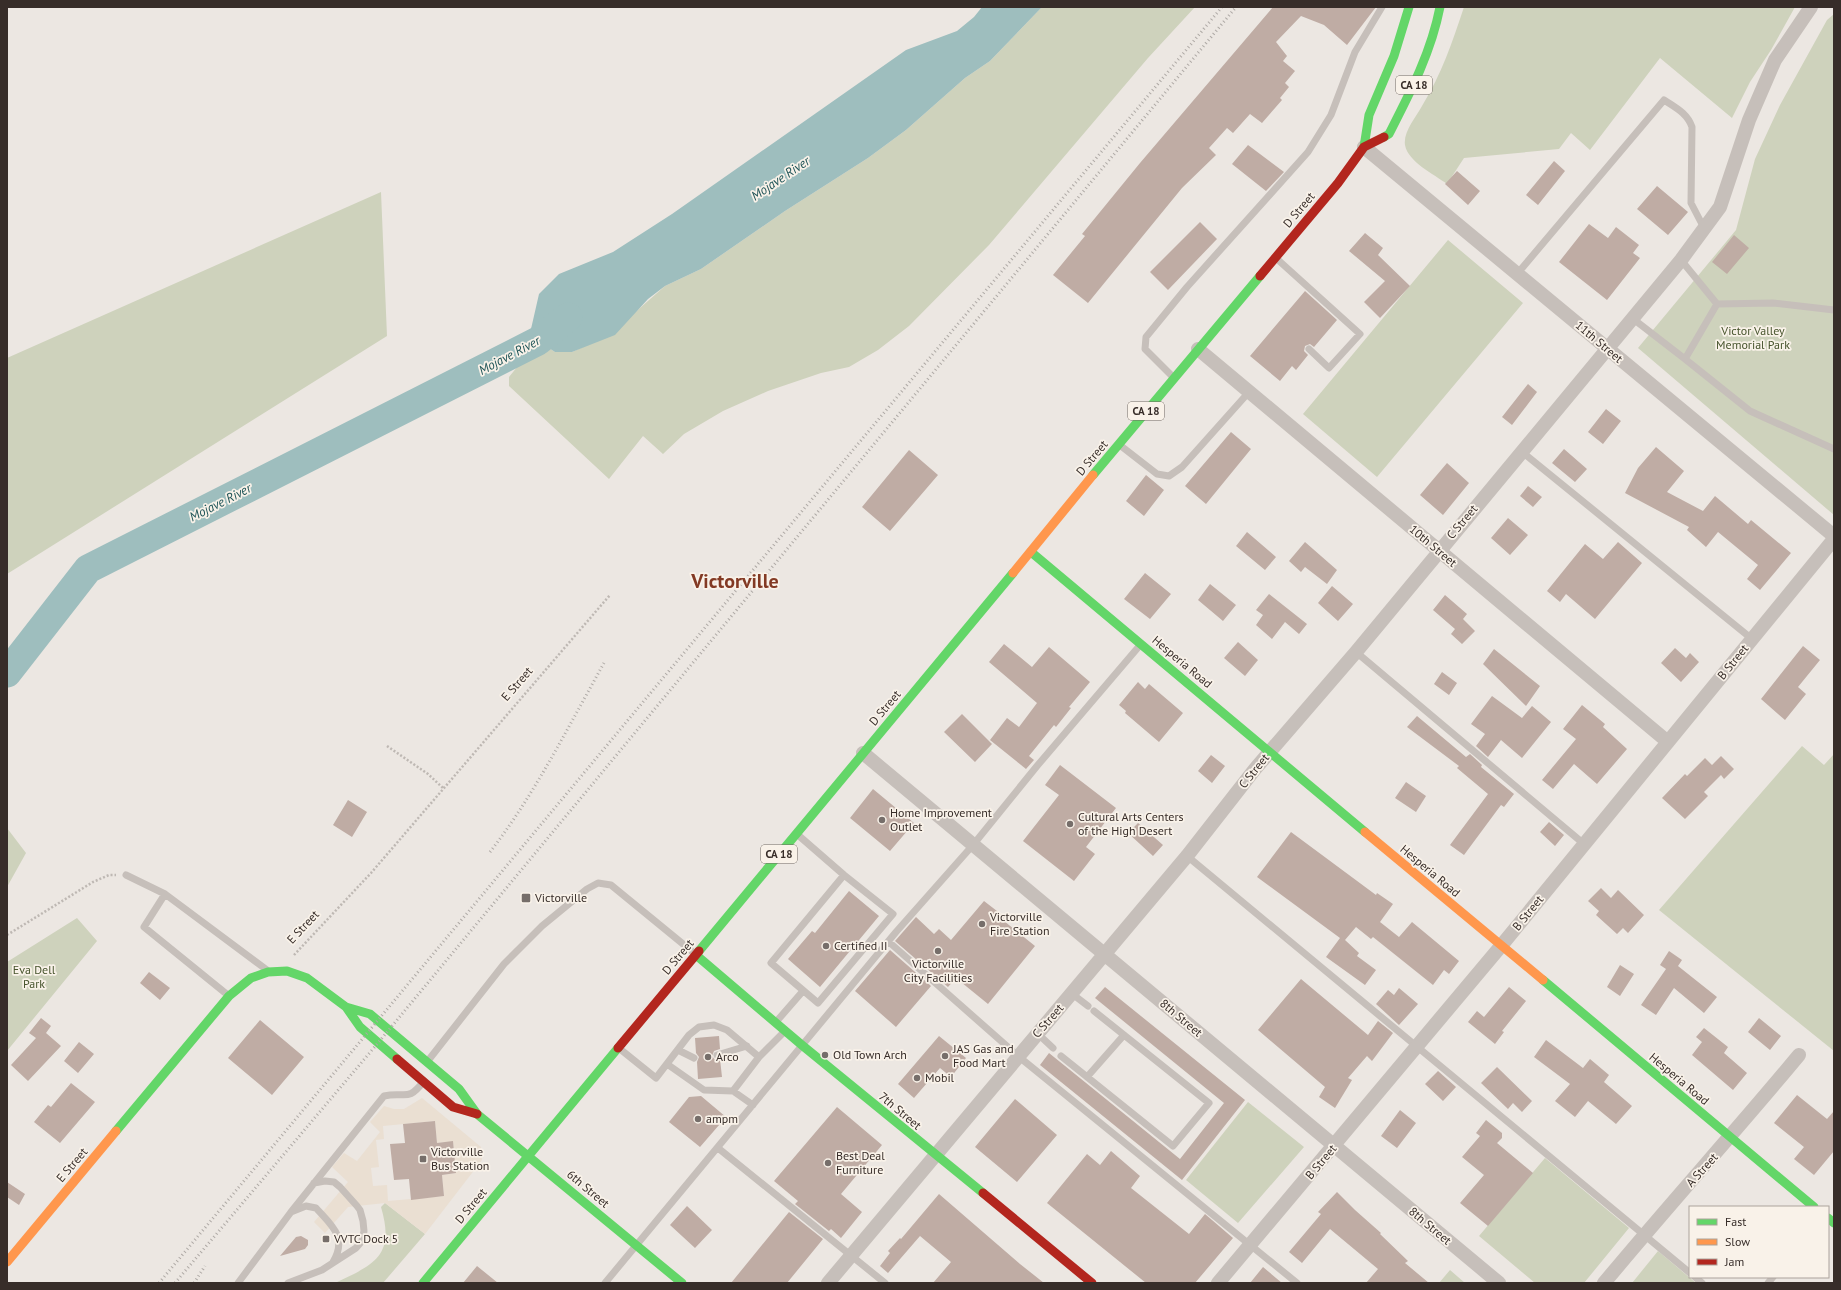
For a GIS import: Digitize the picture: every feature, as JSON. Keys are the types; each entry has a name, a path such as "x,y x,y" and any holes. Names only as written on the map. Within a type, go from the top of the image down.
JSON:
{"main road":[{"name":"D Street","path":"1364,147 1369,115 1384,85 1409,7"},
{"name":"D Street","path":"423,1283 1198,349 1338,183 1364,147 1389,134 1404,106 1428,51 1440,7"},
{"name":"Hesperia Road","path":"1031,552 1813,1206"},
{"name":"7th Street","path":"696,955 803,1046 1092,1283"},
{"name":"E Street","path":"7,1262 229,996 251,978 279,970"},
{"name":"6th Street","path":"279,970 287,971 307,978 346,1007 360,1027 453,1107 478,1114"},
{"name":"6th Street","path":"346,1007 370,1014 459,1089 478,1114 682,1283"}],"street":[{"name":"C Street","path":"828,1283 1037,1032 1187,856 1269,752 1356,652 1438,550 1608,349 1681,260 1720,206 1749,120 1775,60 1811,7"},
{"name":"11th Street","path":"1364,147 1834,537"},
{"name":"10th Street","path":"1198,349 1668,742"},
{"name":"B Street","path":"1218,1283 1501,946 1834,537"},
{"name":"8th Street","path":"864,753 1499,1283"},
{"name":"A Street","path":"1604,1283 1643,1236 1731,1138 1799,1055"}],"lane":[{"path":"1174,378 1145,349 1146,337 1187,287 1308,152 1331,115 1355,52 1382,7"},
{"path":"1517,274 1664,100 1689,118 1692,127 1691,203 1704,228"},
{"path":"1275,257 1360,334 1329,368 1308,349"},
{"path":"1681,260 1717,304"},
{"path":"1717,304 1773,303 1834,310"},
{"path":"1685,359 1717,304"},
{"path":"1632,318 1750,411 1834,450"},
{"path":"1119,444 1157,474 1169,476 1182,467 1249,392"},
{"path":"1521,451 1752,639"},
{"path":"605,1283 889,942 974,845 1037,766 1141,644"},
{"path":"1356,652 1584,844"},
{"path":"797,833 844,875 893,914 818,1003 771,963 844,875"},
{"path":"1187,856 1643,1236 1689,1272"},
{"path":"126,875 165,894 268,972"},
{"path":"427,1062 504,964 542,926 587,889 598,883 610,885 696,955"},
{"path":"165,894 144,927 229,996"},
{"path":"889,942 1018,1056 1297,1283"},
{"path":"776,1022 803,990"},
{"path":"1071,993 1088,1006"},
{"path":"1061,1056 1173,1146 1209,1103 1094,1011"},
{"path":"618,1048 656,1078 689,1034 699,1027 714,1025 727,1030 759,1057"},
{"path":"734,1091 759,1057 785,1031"},
{"path":"1037,1032 1053,1048"},
{"path":"1087,1076 1124,1035"},
{"path":"718,1055 746,1046"},
{"path":"678,1050 694,1058"},
{"path":"667,1064 704,1090 734,1091 753,1106"},
{"path":"238,1283 291,1212 384,1096 392,1094 408,1096 414,1093 424,1081"},
{"path":"718,1148 886,1283"},
{"path":"288,1283 322,1270 356,1248 362,1240 364,1231 360,1210 334,1182 325,1181 314,1183"},
{"path":"291,1212 306,1206 316,1208 334,1227 338,1236 339,1246 337,1255 332,1264"}],"path":[{"name":"E Street","path":"279,970 370,873 610,595"},
{"path":"387,746 428,774 443,788"},
{"path":"7,935 93,882 109,874 126,875"}],"green space":[{"path":"1042,7 1195,7 1148,58 989,245 909,326 878,350 849,367 821,373 768,391 723,411 684,434 663,454 643,436 609,479 509,386 509,377 538,341 555,352 572,352 592,343 632,315 665,286 701,269 785,211 868,158 906,130 965,78 990,61"},
{"path":"1464,7 1795,7 1771,50 1750,82 1732,118 1660,58 1590,150 1571,133 1559,149 1464,158 1447,184 1422,167 1411,157 1407,151 1405,140 1410,125 1429,94 1441,70"},
{"name":"Victor Valley Memorial Park","path":"1834,14 1834,515 1638,348 1736,230 1755,159 1780,105 1827,20"},
{"path":"381,192 387,336 7,574 7,358"},
{"path":"1448,240 1523,303 1377,477 1303,414"},
{"path":"1802,746 1824,765 1834,754 1834,1051 1659,910"},
{"path":"7,828 26,853 7,887"},
{"name":"Eva Dell Park","path":"77,918 97,941 7,1051 7,962"},
{"path":"1248,1102 1304,1147 1238,1223 1186,1180"},
{"path":"1545,1158 1629,1228 1584,1283 1535,1283 1479,1236"},
{"path":"385,1203 425,1234 383,1283 335,1283 361,1270 379,1256 383,1247 385,1236 385,1223 381,1207"},
{"path":"1658,1251 1696,1283 1632,1283"},
{"path":"1450,1270 1465,1283 1439,1283"}],"shaded area":[{"path":"422,1098 481,1147 482,1160 425,1234 385,1203 348,1207 325,1233 314,1222 348,1182 332,1167 344,1153 357,1161 380,1132 370,1122 384,1106 394,1109 404,1109","holes":["435,1121 437,1143 453,1142 456,1173 442,1175 444,1196 388,1201 387,1185 373,1186 371,1168 379,1167 376,1140 384,1139 383,1126"]}],"water":[{"path":"982,7 1042,7 990,61 965,78 906,130 868,158 785,211 701,269 665,286 648,299 615,335 572,352 555,352 538,341 531,329 539,294 559,274 613,252 672,214 906,50 957,31 974,17"}],"building":[{"path":"1273,7 1376,7 1347,45 1324,25 1301,16 1276,42 1287,56 1283,61 1295,71 1285,83 1289,87 1280,98 1282,100 1262,123 1250,114 1233,133 1227,128 1209,148 1216,155 1182,188 1088,303 1053,275 1085,236 1082,234 1140,163"},
{"path":"1248,145 1284,172 1266,191 1232,164"},
{"path":"1554,161 1565,171 1538,205 1526,195"},
{"path":"1457,171 1480,191 1468,205 1445,184"},
{"path":"1657,186 1688,212 1668,235 1637,209"},
{"path":"1200,222 1217,239 1168,290 1150,272"},
{"path":"1589,224 1608,238 1616,227 1639,245 1633,253 1640,258 1607,300 1559,262"},
{"path":"1365,233 1383,248 1378,255 1410,286 1380,318 1364,302 1385,281 1349,251"},
{"path":"1734,235 1749,248 1727,274 1712,262"},
{"path":"1305,291 1337,320 1314,347 1310,344 1305,346 1304,351 1308,355 1296,370 1292,366 1280,381 1250,356"},
{"path":"1528,384 1537,392 1512,425 1502,417"},
{"path":"1606,409 1621,421 1603,444 1588,432"},
{"path":"1231,432 1251,449 1206,504 1185,486"},
{"path":"1656,447 1684,471 1667,492 1703,511 1715,496 1748,524 1751,520 1791,553 1760,590 1747,579 1758,565 1718,532 1706,547 1687,530 1689,527 1625,493 1638,468"},
{"path":"1564,449 1587,469 1575,482 1552,463"},
{"path":"909,450 938,475 890,531 862,507"},
{"path":"1447,463 1469,483 1443,515 1420,495"},
{"path":"1146,475 1164,490 1144,516 1126,501"},
{"path":"1528,486 1542,497 1533,507 1520,496"},
{"path":"1508,518 1528,535 1510,555 1491,538"},
{"path":"1247,532 1276,557 1265,570 1236,546"},
{"path":"1305,542 1337,570 1327,584 1305,567 1301,572 1289,561"},
{"path":"1618,542 1642,563 1595,619 1566,594 1560,602 1547,591 1585,544 1603,559"},
{"path":"1145,573 1171,594 1150,619 1124,599"},
{"path":"1210,584 1236,605 1223,621 1198,600"},
{"path":"1332,586 1353,604 1338,621 1318,603"},
{"path":"1269,594 1307,624 1299,634 1285,622 1272,639 1256,625 1263,615 1256,610"},
{"path":"1445,595 1467,614 1463,619 1475,631 1462,644 1451,634 1455,629 1433,610"},
{"path":"1238,642 1258,660 1245,676 1224,658"},
{"path":"1004,644 1032,667 1049,647 1090,682 1069,707 1071,708 1056,727 1054,725 1029,756 1034,760 1026,769 990,740 1007,718 1019,727 1037,703 989,662"},
{"path":"1803,646 1820,660 1798,687 1806,694 1785,720 1761,699"},
{"path":"1675,648 1686,658 1690,653 1699,662 1681,682 1661,663"},
{"path":"1494,649 1540,686 1526,706 1483,664"},
{"path":"1442,672 1457,683 1449,695 1434,684"},
{"path":"1138,682 1145,689 1149,684 1183,713 1159,742 1125,713 1126,711 1119,705"},
{"path":"1492,696 1522,718 1532,706 1551,722 1522,758 1501,740 1488,757 1476,746 1485,734 1471,724"},
{"path":"1582,705 1605,724 1603,727 1627,749 1597,784 1574,764 1553,789 1542,780 1576,739 1563,729"},
{"path":"962,714 992,744 975,762 944,732"},
{"path":"1417,716 1466,757 1470,754 1482,765 1481,767 1514,794 1504,807 1501,805 1464,855 1450,845 1488,794 1457,768 1459,766 1407,727"},
{"path":"1211,755 1225,766 1212,783 1198,771"},
{"path":"1721,756 1734,769 1724,779 1721,775 1704,792 1708,796 1685,819 1662,798 1685,774 1687,776 1705,758 1712,765"},
{"name":"Cultural Arts Centers of the High Desert","path":"1060,765 1116,808 1086,847 1095,854 1074,881 1023,841 1059,795 1045,785"},
{"path":"1406,782 1426,796 1416,812 1395,798"},
{"name":"Home Improvement Outlet","path":"873,789 914,823 890,851 850,818"},
{"path":"348,800 367,812 352,837 333,825"},
{"path":"1549,822 1564,835 1555,846 1540,832"},
{"path":"1138,823 1163,845 1153,856 1128,833"},
{"path":"1291,832 1376,895 1377,893 1393,904 1380,922 1399,937 1412,922 1459,961 1449,974 1444,970 1433,985 1373,937 1371,939 1356,927 1345,940 1359,953 1357,956 1376,970 1365,985 1326,957 1340,938 1257,877"},
{"path":"1601,888 1611,898 1618,890 1644,915 1628,933 1623,928 1617,934 1596,915 1599,911 1588,901"},
{"name":"Certified II","path":"849,891 879,916 820,987 788,959 812,931 815,933"},
{"path":"984,901 1006,918 1004,921 1035,946 988,1004 956,978 948,987 895,941 916,917 934,934 939,929 951,940"},
{"path":"890,950 931,986 896,1027 855,991"},
{"path":"1669,951 1682,960 1678,966 1717,997 1704,1013 1674,988 1656,1015 1641,1005 1666,969 1660,965"},
{"path":"1620,965 1634,974 1620,996 1607,987"},
{"path":"149,972 170,988 160,1000 140,983"},
{"path":"1301,979 1368,1035 1378,1021 1393,1033 1372,1061 1367,1056 1348,1078 1352,1080 1335,1108 1319,1097 1325,1087 1258,1030"},
{"path":"1105,987 1245,1100 1182,1180 1040,1065 1049,1053 1180,1159 1224,1103 1095,998"},
{"path":"1509,987 1526,1001 1502,1031 1504,1032 1495,1044 1468,1022 1477,1011 1484,1017"},
{"path":"1399,988 1418,1004 1399,1025 1376,1004 1388,990 1394,995"},
{"path":"41,1018 51,1026 46,1033 61,1046 28,1081 11,1065 36,1038 29,1033"},
{"path":"1759,1018 1781,1036 1770,1050 1748,1032"},
{"path":"260,1020 304,1057 272,1095 228,1058"},
{"path":"1704,1028 1728,1047 1724,1053 1747,1073 1733,1090 1692,1055 1702,1042 1696,1037"},
{"name":"Arco","path":"719,1036 720,1049 714,1051 712,1056 715,1060 720,1059 722,1077 698,1079 697,1062 699,1057 696,1053 695,1038"},
{"path":"939,1036 966,1058 951,1077 940,1068 914,1098 898,1084"},
{"path":"1546,1040 1583,1068 1590,1059 1609,1075 1604,1082 1632,1106 1616,1124 1588,1101 1575,1117 1555,1101 1570,1084 1534,1057"},
{"path":"79,1042 94,1054 78,1073 64,1061"},
{"path":"1497,1067 1532,1101 1522,1112 1513,1103 1508,1109 1481,1083"},
{"path":"1438,1071 1456,1087 1443,1101 1425,1084"},
{"path":"71,1083 95,1102 60,1143 34,1122 48,1105 51,1107"},
{"path":"1797,1095 1827,1119 1834,1111 1834,1151 1814,1175 1794,1159 1804,1147 1774,1123"},
{"name":"ampm","path":"701,1096 726,1117 700,1147 669,1122 689,1097"},
{"path":"1015,1099 1057,1135 1017,1182 975,1147"},
{"name":"Best Deal Furniture","path":"837,1107 882,1145 841,1194 862,1212 841,1238 831,1229 829,1231 795,1204 798,1201 774,1181"},
{"path":"1400,1110 1416,1123 1397,1148 1381,1136"},
{"path":"1486,1120 1502,1133 1502,1138 1497,1143 1533,1173 1488,1226 1460,1203 1484,1175 1462,1157 1480,1136 1476,1133"},
{"name":"Victorville Bus Station","path":"435,1121 437,1143 453,1141 456,1173 442,1175 444,1196 411,1200 409,1179 394,1180 390,1144 405,1143 403,1124"},
{"path":"1111,1151 1140,1176 1131,1188 1189,1234 1205,1214 1233,1238 1195,1283 1146,1283 1047,1203 1087,1154 1100,1165"},
{"path":"7,1182 25,1194 19,1205 7,1197"},
{"path":"1337,1192 1381,1233 1380,1234 1408,1261 1405,1263 1429,1283 1366,1283 1378,1269 1330,1229 1302,1263 1289,1252 1321,1214 1318,1212"},
{"path":"939,1194 1044,1283 933,1283 951,1262 920,1236 888,1273 880,1266 890,1253 888,1251 900,1238 901,1239"},
{"path":"687,1206 712,1230 695,1248 670,1225"},
{"path":"789,1212 823,1239 787,1283 731,1283"},
{"path":"301,1236 308,1240 308,1245 305,1249 280,1256 296,1237"},
{"path":"477,1266 498,1283 463,1283"},
{"path":"1263,1267 1282,1283 1250,1283"}],"waterway":[{"name":"Mojave River","path":"7,673 88,569 538,341 568,317"}],"railway":[{"path":"159,1283 1222,7"},
{"path":"175,1283 378,1043 1236,7"},
{"path":"490,852 522,807 536,784 604,663"},
{"path":"194,1283 205,1266"}],"traffic: fast":[{"path":"1364,147 1369,115 1394,56 1409,7"},
{"path":"1384,137 1389,134 1419,72 1431,40 1440,7"},
{"path":"1093,475 1260,276"},
{"path":"1031,552 1365,832"},
{"path":"699,951 1013,573"},
{"path":"696,955 803,1046 983,1193"},
{"path":"116,1131 229,996 251,978 268,972 287,971 307,978 346,1007 360,1027 397,1059"},
{"path":"1543,980 1813,1206"},
{"path":"346,1007 370,1014 459,1089 477,1114 682,1283"},
{"path":"423,1283 618,1048"},
{"path":"1829,1219 1834,1223"}],"traffic: slow":[{"path":"1013,573 1093,475"},
{"path":"1365,832 1543,980"},
{"path":"7,1262 116,1131"}],"traffic: jam":[{"path":"1260,276 1338,183 1364,147 1384,137"},
{"path":"618,1048 699,951"},
{"path":"397,1059 453,1107 477,1114"},
{"path":"983,1193 1092,1283"}],"place":[{"name":"Home Improvement Outlet","path":"882,820"},
{"name":"Cultural Arts Centers of the High Desert","path":"1070,824"},
{"name":"Victorville","path":"526,898"},
{"name":"Victorville Fire Station","path":"982,924"},
{"name":"Certified II","path":"826,946"},
{"name":"Victorville City Facilities","path":"938,951"},
{"name":"Old Town Arch","path":"825,1055"},
{"name":"JAS Gas and Food Mart","path":"945,1056"},
{"name":"Arco","path":"708,1057"},
{"name":"Mobil","path":"917,1078"},
{"name":"ampm","path":"698,1119"},
{"name":"Victorville Bus Station","path":"423,1159"},
{"name":"Best Deal Furniture","path":"828,1163"},
{"name":"VVTC Dock 5","path":"326,1239"}],"district":[{"name":"Victorville","path":"735,581"}]}
